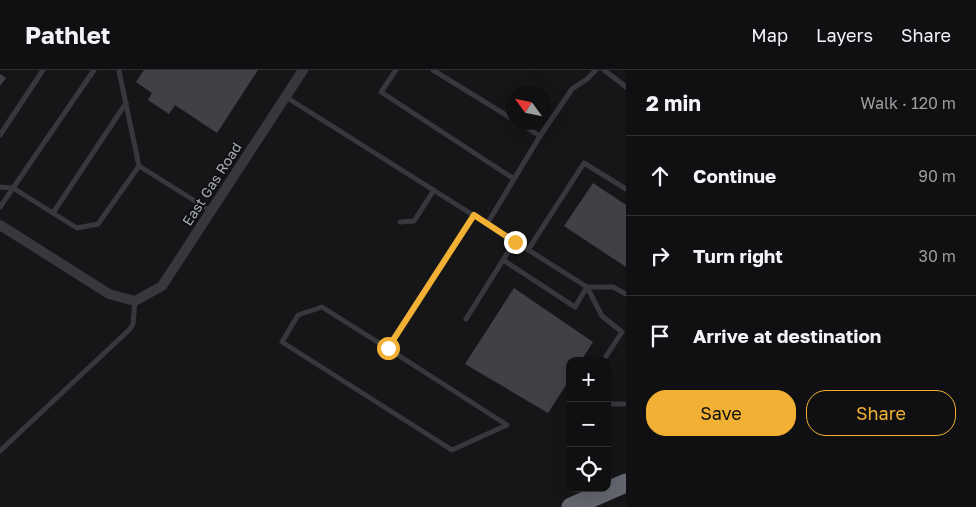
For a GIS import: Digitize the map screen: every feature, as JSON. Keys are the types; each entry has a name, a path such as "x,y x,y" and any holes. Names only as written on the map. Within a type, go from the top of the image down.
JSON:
{"highway":[{"path":"571,507 626,483"}],"street":[{"name":"East Gas Road","path":"135,301 162,286 303,70"},
{"path":"0,225 109,294 135,301"}],"lane":[{"path":"0,135 44,70"},
{"path":"0,207 94,70"},
{"path":"119,70 139,166 211,211"},
{"path":"396,70 381,92 514,179"},
{"path":"433,70 506,115"},
{"path":"487,224 540,136 572,89 596,70"},
{"path":"604,70 626,87"},
{"path":"286,97 587,287 602,316 622,332 626,338"},
{"path":"53,213 126,103"},
{"path":"531,130 540,136"},
{"path":"528,250 584,163 626,189"},
{"path":"0,187 13,188 77,228 98,224 139,166"},
{"path":"400,222 414,221 434,190"},
{"path":"388,348 474,215"},
{"path":"466,319 515,242"},
{"path":"503,260 575,307 587,287"},
{"path":"587,287 613,287 626,294"},
{"path":"0,451 130,329 133,324 135,301"},
{"path":"322,307 388,348 507,425 452,450 282,342 298,315 322,307"},
{"path":"606,357 622,332"},
{"path":"611,404 626,404"}],"building":[{"path":"144,70 258,70 217,133 175,105 169,114 148,100 152,93 136,82"},
{"path":"0,74 6,78 0,86"},
{"path":"593,183 626,205 626,267 564,226"},
{"path":"514,288 593,342 584,357 566,357 566,385 548,413 465,364"}],"route":[{"path":"388,348 474,215 515,242"}]}
